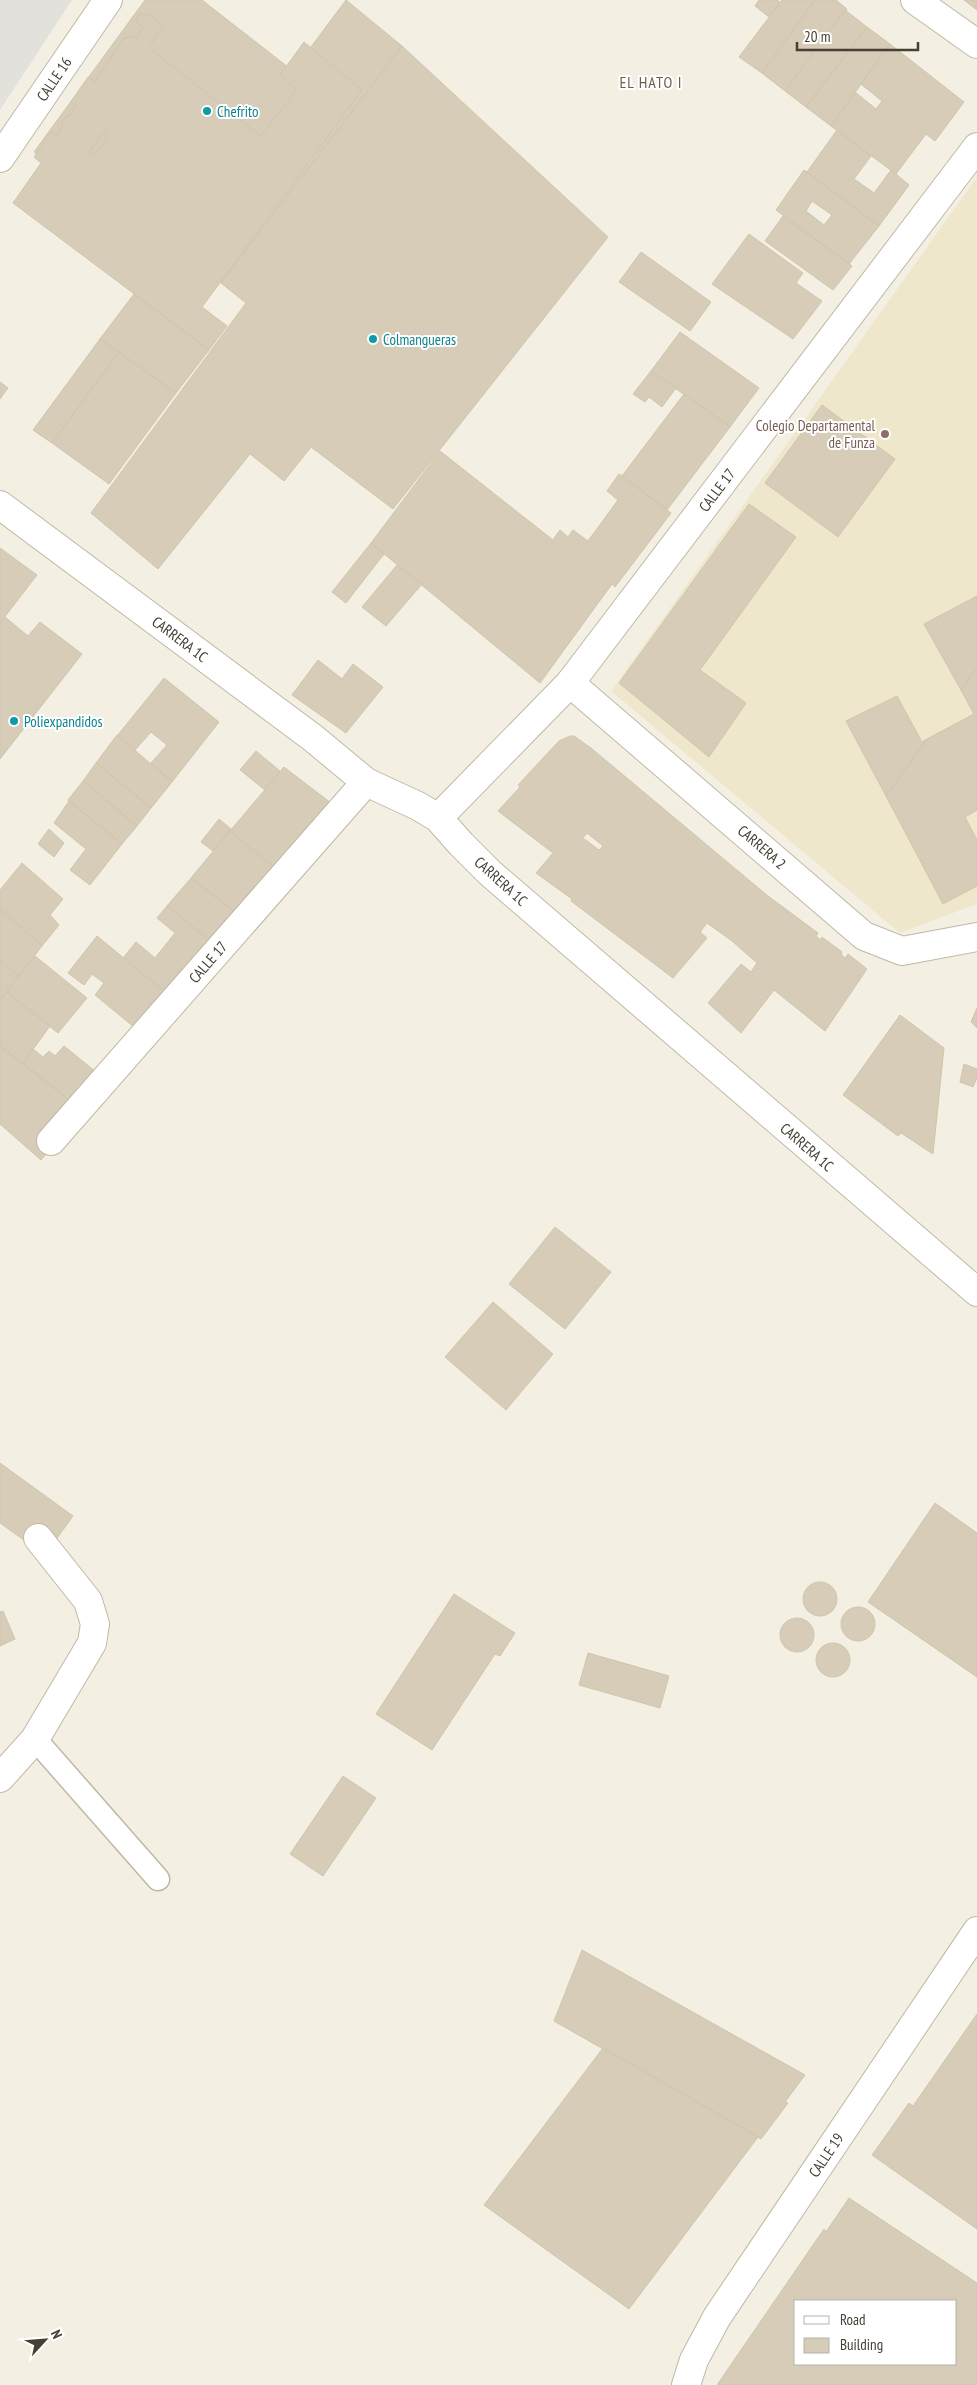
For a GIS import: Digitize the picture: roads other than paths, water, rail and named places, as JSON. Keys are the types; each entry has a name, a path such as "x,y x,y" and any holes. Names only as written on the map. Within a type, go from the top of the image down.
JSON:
{"street":[{"name":"CALLE 16","path":"0,158 108,0"},
{"path":"915,0 977,44"},
{"name":"CALLE 17","path":"438,818 570,683 977,147"},
{"name":"CARRERA 1C","path":"0,505 313,738 366,782 418,806 438,818 490,873 977,1292"},
{"name":"CARRERA 2","path":"570,683 864,936 902,951 977,937"},
{"name":"CALLE 17","path":"51,1141 366,782"},
{"path":"0,1778 35,1739 92,1643 94,1624 88,1601 38,1538"},
{"name":"CALLE 19","path":"686,2385 694,2360 717,2317 977,1931"}],"lane":[{"path":"35,1739 158,1879"}],"place":[{"name":"Chefrito","path":"207,111"},
{"name":"Colmangueras","path":"373,339"},
{"name":"Colegio Departamental de Funza","path":"885,434"},
{"name":"Poliexpandidos","path":"14,721"}],"district":[{"name":"EL HATO I","path":"651,82"}]}
